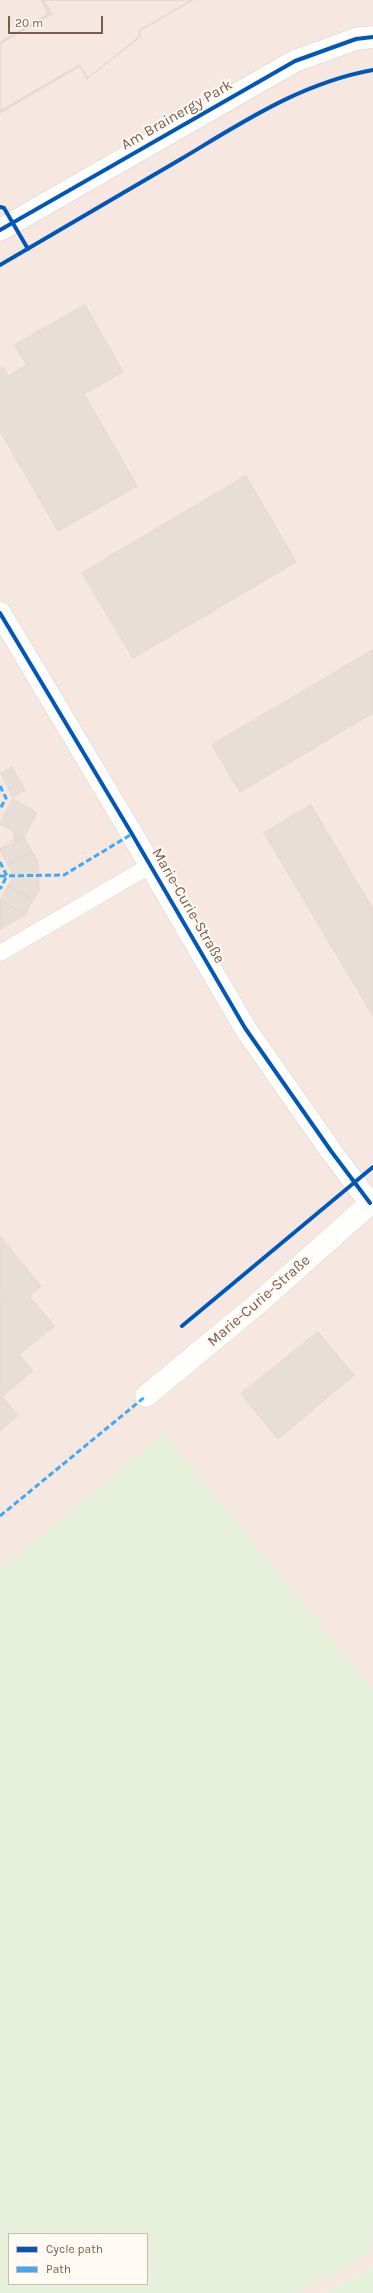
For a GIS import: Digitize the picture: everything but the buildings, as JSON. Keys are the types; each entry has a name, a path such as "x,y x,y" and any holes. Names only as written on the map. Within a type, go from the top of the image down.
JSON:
{"street":[{"name":"Am Brainergy Park","path":"0,230 295,61 356,39 373,37"},
{"name":"Marie-Curie-Straße","path":"0,613 151,865 245,1028 331,1151 372,1202 256,1305 146,1396"}],"lane":[{"path":"0,953 151,865"}],"path":[{"path":"0,848 14,839"}],"shaded area":[{"path":"0,0 373,0 373,2267 323,2293 0,2293"}],"green space":[{"path":"164,1433 373,1689 373,2232 368,2256 297,2293 0,2293 0,1570"},
{"path":"373,2267 373,2293 323,2293"}],"marked path":[{"path":"0,786 6,798 0,809"},
{"path":"0,876 64,875 132,834"},
{"path":"0,862 7,876 0,889"},
{"path":"0,1516 146,1396"}],"cycle path":[{"path":"0,230 295,61 356,39 373,37"},
{"path":"0,265 250,118 297,94 321,84 373,70"},
{"path":"0,207 4,208 28,249"},
{"path":"0,613 132,834 245,1028 331,1151 370,1203"},
{"path":"182,1326 373,1167"}]}
